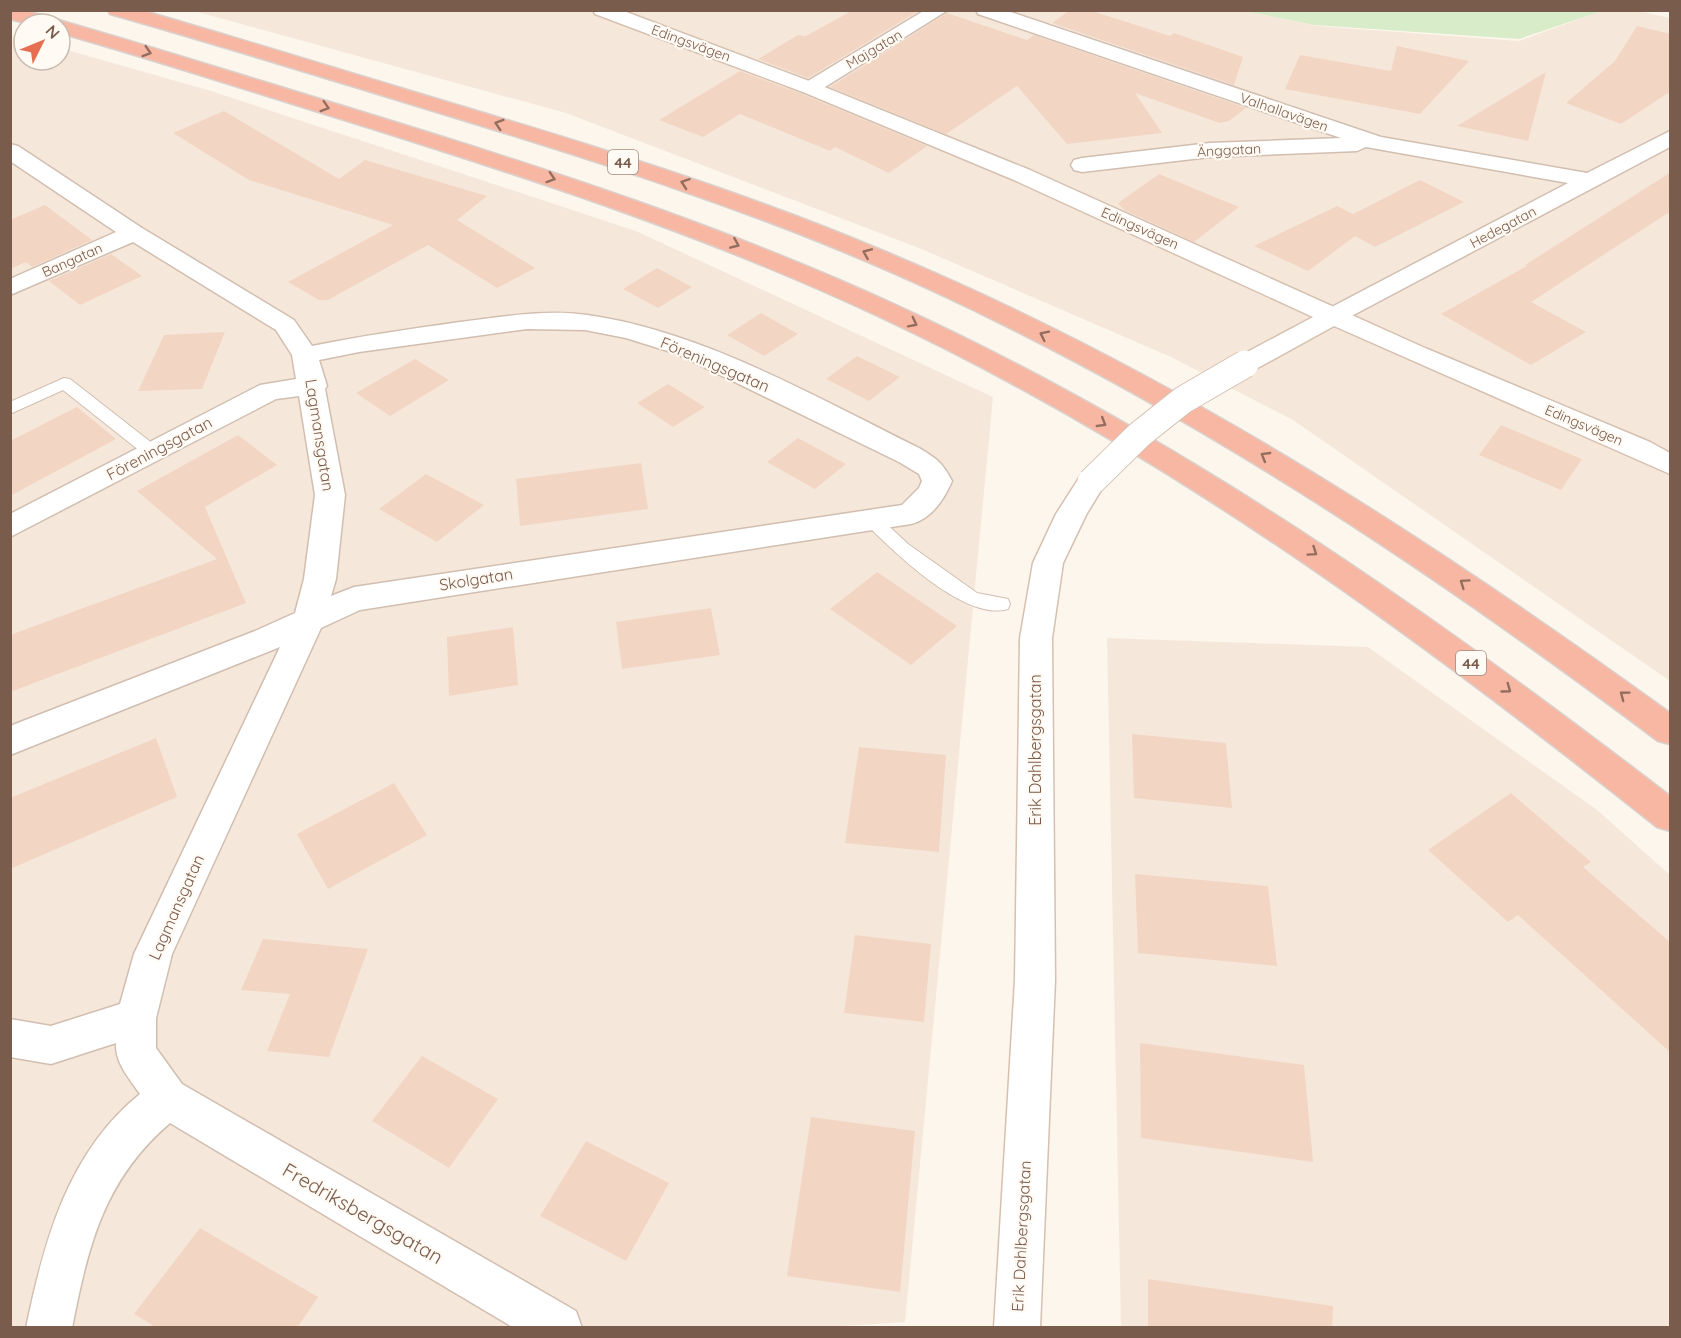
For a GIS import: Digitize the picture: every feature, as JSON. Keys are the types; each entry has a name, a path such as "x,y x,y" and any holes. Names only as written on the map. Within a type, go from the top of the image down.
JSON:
{"highway":[{"name":"44","path":"117,10 632,165 748,204 940,284 1096,361 1316,485 1526,626 1671,730"},
{"name":"44","path":"72,31 596,193 710,233 896,315 1052,394 1265,520 1375,594 1537,710 1671,816"}],"street":[{"name":"Edingsvägen","path":"602,10 810,88 1022,175 1460,373 1640,449 1671,465"},
{"name":"Majgatan","path":"810,88 939,10"},
{"name":"Valhallavägen","path":"985,10 1377,143 1591,180"},
{"name":"Hedegatan","path":"1335,315 1671,138"},
{"name":"Änggatan","path":"1083,165 1210,150 1377,143"},
{"name":"Lagmansgatan","path":"10,151 134,233 285,325 305,356 313,386 330,495 320,579 309,620 153,954 136,1018"},
{"name":"Bangatan","path":"10,288 134,233"},
{"name":"Erik Dahlbergsgatan","path":"1017,1328 1035,980 1036,638 1048,563 1071,514 1091,482 1139,435 1183,400 1335,315"},
{"name":"Föreningsgatan","path":"305,356 359,344 527,321 585,322 631,330 686,348 812,406 931,468"},
{"name":"Föreningsgatan","path":"10,527 151,451 270,391 313,386"},
{"name":"Skolgatan","path":"10,741 309,620 354,599 911,514 932,493 937,481 931,468"},
{"path":"10,1038 51,1045 136,1018"},
{"name":"Fredriksbergsgatan","path":"136,1018 136,1053 167,1098 559,1328"},
{"path":"49,1328 61,1268 85,1195 127,1134 167,1098"}],"lane":[{"path":"10,409 64,383 151,451"},
{"path":"871,519 902,549 972,599 1001,604"}],"shaded area":[{"path":"1239,10 1317,26 1519,41 1601,11 1639,11 1670,18 1670,681 1293,420 1171,357 919,248 566,113 194,11"},
{"path":"10,35 12,35 12,72 72,72 72,51 211,91 636,231 993,397 905,1322 812,1328 11,1327"},
{"path":"1107,638 1368,647 1597,810 1670,875 1670,1327 1121,1327"}],"green space":[{"path":"1602,10 1519,39 1314,25 1244,11"}],"building":[{"path":"853,10 920,10 808,78 758,59 798,35 806,36"},
{"path":"1070,10 1089,10 1170,36 1174,33 1243,57 1234,85 1052,23"},
{"path":"947,13 1027,40 1034,35 1246,108 1229,121 1220,123 1135,93 1162,133 1067,144 1017,86 946,134 830,87"},
{"path":"1637,26 1671,34 1671,91 1621,124 1566,103 1615,61"},
{"path":"1397,46 1469,61 1420,114 1285,89 1300,55 1391,71"},
{"path":"740,71 927,146 889,173 835,147 830,151 740,114 703,137 659,120"},
{"path":"1546,72 1528,141 1457,126"},
{"path":"224,111 339,179 365,160 487,196 457,220 535,268 497,288 428,245 328,300 319,300 288,282 393,225 249,180 173,133"},
{"path":"1671,172 1671,211 1531,302 1586,332 1531,365 1441,314 1527,266 1525,265"},
{"path":"1159,174 1239,207 1194,242 1124,210 1118,203"},
{"path":"1420,180 1464,202 1375,247 1355,236 1308,271 1254,246 1337,206 1353,214"},
{"path":"45,205 92,240 32,267 26,262 10,269 10,220"},
{"path":"111,254 142,276 80,305 49,281"},
{"path":"657,268 692,287 658,308 623,289"},
{"path":"761,313 798,334 764,356 727,335"},
{"path":"225,332 202,389 138,391 164,335"},
{"path":"857,356 900,377 869,401 826,379"},
{"path":"415,359 449,380 390,416 356,393"},
{"path":"668,384 705,407 673,427 637,403"},
{"path":"77,407 116,439 10,496 10,441"},
{"path":"1501,425 1582,459 1561,490 1479,455"},
{"path":"238,435 277,465 205,507 246,603 10,692 10,635 217,559 137,491"},
{"path":"798,438 846,464 815,489 767,462"},
{"path":"641,463 648,509 520,526 516,479"},
{"path":"426,474 484,505 437,542 379,509"},
{"path":"877,572 957,626 911,665 830,609"},
{"path":"711,608 720,655 622,669 616,622"},
{"path":"513,627 518,685 449,696 447,637"},
{"path":"1132,734 1226,743 1232,808 1134,798"},
{"path":"156,738 177,797 10,869 10,798"},
{"path":"859,747 946,755 939,852 845,843"},
{"path":"394,783 427,835 328,889 297,834"},
{"path":"1511,793 1591,862 1583,867 1671,943 1671,1053 1518,915 1508,922 1428,850"},
{"path":"1135,874 1268,886 1277,966 1138,953"},
{"path":"855,935 931,944 924,1022 844,1013"},
{"path":"263,939 368,949 329,1057 267,1051 290,994 241,990"},
{"path":"1140,1043 1304,1065 1313,1162 1141,1138"},
{"path":"422,1056 498,1099 449,1168 372,1121"},
{"path":"811,1117 915,1131 900,1292 787,1276"},
{"path":"586,1141 669,1183 626,1261 540,1216"},
{"path":"200,1228 318,1297 297,1328 157,1328 134,1314"},
{"path":"1148,1279 1333,1306 1332,1328 1148,1328"}]}
